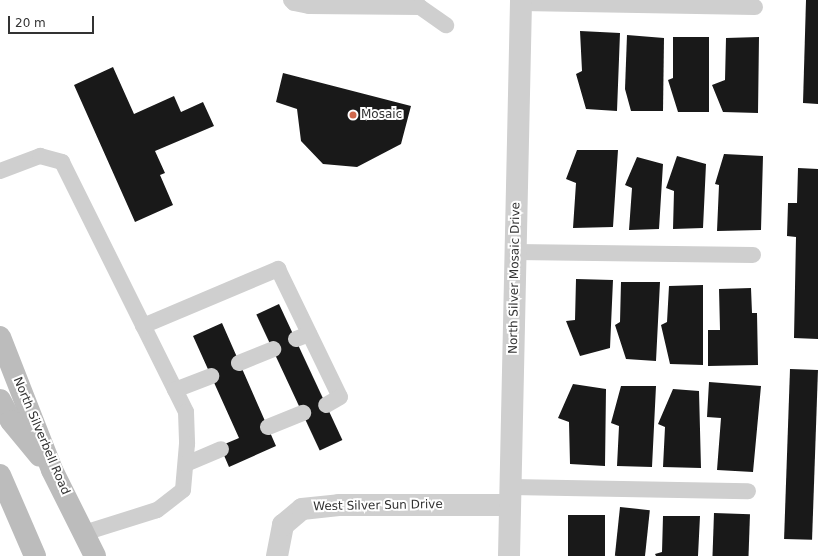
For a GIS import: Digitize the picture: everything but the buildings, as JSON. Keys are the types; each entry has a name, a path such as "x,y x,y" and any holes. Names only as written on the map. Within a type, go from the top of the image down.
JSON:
{"main road":[{"name":"North Silverbell Road","path":"0,337 52,470 95,556"},
{"path":"0,400 11,421 52,470"},
{"path":"0,475 35,556"}],"street":[{"name":"North Silver Mosaic Drive","path":"509,556 521,2"},
{"name":"West Silver Sun Drive","path":"277,556 283,525 302,509 338,505 511,496"}],"lane":[{"path":"291,0 294,3 310,6 420,7 446,26"},
{"path":"521,2 755,7"},
{"path":"0,170 40,156 62,162 186,412 187,444 183,490 156,510 84,533"},
{"path":"516,252 753,254"},
{"path":"144,326 278,269 302,337 340,397 326,405"},
{"path":"239,363 273,349"},
{"path":"175,390 211,376"},
{"path":"268,427 303,412"},
{"path":"186,464 221,449"},
{"path":"511,496 748,491"}],"place":[{"name":"Mosaic","path":"353,115"}]}
